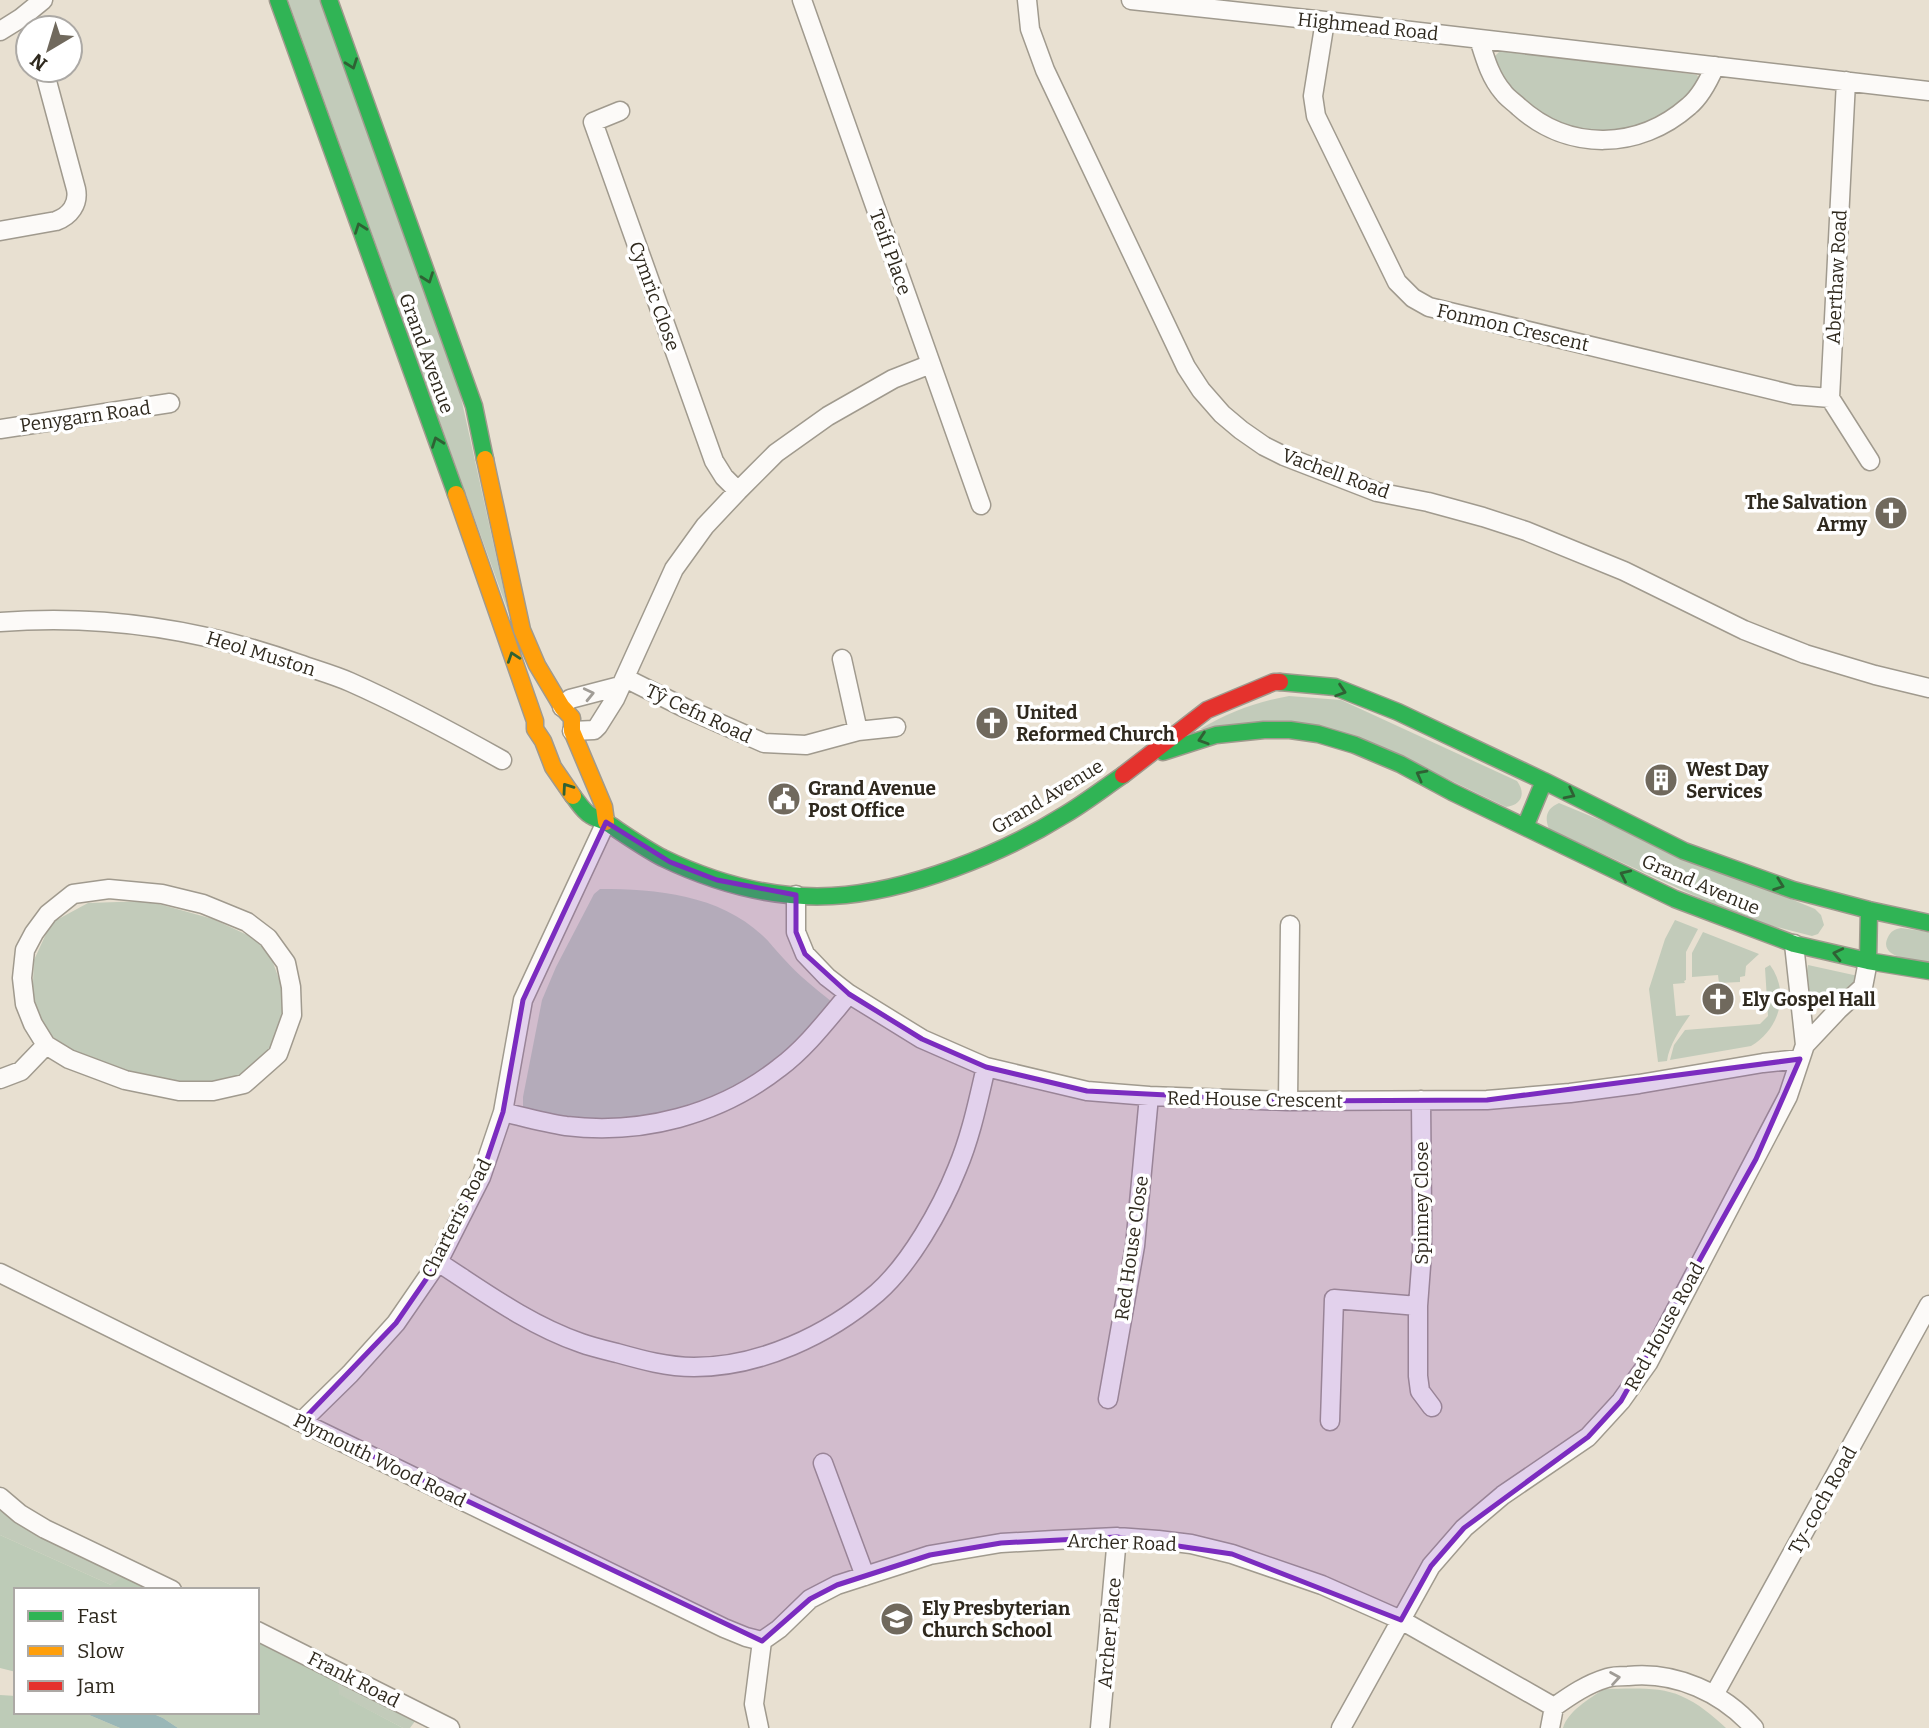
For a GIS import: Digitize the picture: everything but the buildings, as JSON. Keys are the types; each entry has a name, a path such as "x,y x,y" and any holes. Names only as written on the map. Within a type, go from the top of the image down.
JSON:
{"street":[{"name":"Grand Avenue","path":"278,0 487,582 535,721 535,729 569,793 589,815 606,822 648,850 693,872 742,887 796,895 833,896 860,893 913,881 1000,850 1065,815 1148,757 1207,710 1274,682 1335,687 1398,712 1684,851 1793,890 1929,923"},
{"name":"Grand Avenue","path":"329,0 474,406 522,631 537,665 562,707 572,718 572,731 604,807 606,822"},
{"name":"Teifi Place","path":"802,0 981,505"},
{"name":"Vachell Road","path":"1027,0 1030,29 1045,70 1181,356 1201,390 1222,414 1241,430 1284,456 1377,492 1483,517 1570,548 1624,571 1744,630 1805,654 1929,688"},
{"name":"Highmead Road","path":"1130,0 1929,91"},
{"name":"Fonmon Crescent","path":"1325,21 1313,96 1316,116 1397,282 1413,298 1429,307 1753,385 1830,398"},
{"path":"1479,39 1486,64 1503,93 1530,117 1562,134 1598,141 1637,136 1665,124 1691,105 1706,85 1715,66"},
{"name":"Aberthaw Road","path":"1830,398 1846,81"},
{"path":"0,231 56,221 72,211 76,202 76,189 48,84"},
{"name":"Cymric Close","path":"620,111 593,122 714,461 737,491"},
{"path":"543,741 550,744 564,742 572,731 594,730 598,726 615,699 674,569 705,526 776,453 828,416 893,379 931,364"},
{"path":"1830,398 1870,461"},
{"name":"Penygarn Road","path":"0,429 170,404"},
{"name":"Heol Muston","path":"0,622 106,621 209,636 264,651 347,681 422,716 502,761"},
{"path":"842,659 858,731"},
{"path":"535,721 541,710 548,706 562,707 570,699 622,682"},
{"name":"Tŷ Cefn Road","path":"622,682 764,743 806,744 858,731 896,727"},
{"name":"Grand Avenue","path":"1148,757 1216,735 1277,730 1318,734 1355,745 1400,764 1675,899 1794,944 1868,961 1929,971"},
{"path":"1525,827 1544,781"},
{"name":"Charteris Road","path":"300,1422 351,1374 396,1323 438,1262 481,1177 503,1112 523,1000 606,822"},
{"path":"109,889 162,894 203,904 247,922 268,938 286,963 291,987 292,1015 278,1054 244,1084 212,1091 167,1089 125,1080 69,1059 46,1045 24,1004 22,978 25,950 48,914 73,894 109,889"},
{"name":"Red House Crescent","path":"796,895 796,932 805,954 827,977 849,994 922,1039 986,1067 1087,1091 1288,1101 1487,1100 1639,1084 1763,1063 1802,1052"},
{"path":"1868,961 1869,910"},
{"path":"1288,1101 1290,925"},
{"name":"Red House Road","path":"1341,1728 1431,1566 1464,1528 1503,1495 1588,1437 1621,1401 1647,1363 1788,1096 1802,1052 1794,944"},
{"name":"Red House Road","path":"1802,1052 1838,1010 1864,987 1868,961"},
{"path":"503,1112 567,1126 597,1127 656,1124 699,1113 736,1096 781,1067 819,1030 849,994"},
{"path":"0,1079 21,1071 46,1045"},
{"path":"438,1262 500,1303 540,1325 581,1343 658,1364 694,1367 728,1365 784,1351 828,1328 878,1292 923,1235 958,1168 986,1067"},
{"name":"Red House Close","path":"1108,1399 1135,1246 1149,1096"},
{"name":"Spinney Close","path":"1421,1100 1422,1253 1418,1306 1418,1376 1420,1391 1432,1407"},
{"name":"Plymouth Wood Road","path":"0,1273 724,1628 762,1641"},
{"path":"1330,1421 1334,1299 1418,1306"},
{"name":"Ty-coch Road","path":"1714,1695 1929,1305"},
{"path":"823,1463 865,1576"},
{"path":"0,1497 20,1514 45,1529 168,1588"},
{"name":"Archer Road","path":"762,1641 810,1600 837,1586 930,1555 1001,1543 1117,1537 1191,1544 1232,1554 1322,1585 1401,1620 1555,1707"},
{"name":"Archer Place","path":"1100,1728 1117,1537"},
{"name":"Frank Road","path":"259,1632 450,1728"},
{"path":"759,1728 754,1704 762,1641"},
{"path":"1549,1728 1555,1707 1579,1689 1608,1678 1645,1674 1678,1680 1714,1695 1743,1715 1754,1728"}],"highlighted area":[{"path":"606,822 670,862 717,880 796,895 796,932 805,954 849,994 922,1039 986,1067 1087,1091 1288,1101 1487,1100 1800,1059 1756,1159 1621,1401 1588,1437 1464,1528 1431,1566 1401,1620 1232,1554 1117,1537 1001,1543 930,1555 837,1585 810,1599 762,1641 301,1422 396,1323 438,1262 481,1177 503,1112 523,1000"}],"green space":[{"path":"288,0 320,0 458,384 509,614"},
{"path":"1500,51 1691,74 1697,75 1700,80 1697,87 1678,106 1638,128 1596,134 1551,121 1517,98 1502,78 1493,58"},
{"path":"1289,696 1341,700 1517,781 1521,798 1516,804 1506,807 1383,748 1200,729 1243,708"},
{"path":"1559,803 1815,909 1821,915 1824,925 1818,934 1812,936 1745,919 1549,829 1548,813"},
{"path":"600,889 665,893 707,903 727,911 762,935 795,970 832,1002 802,1037 769,1066 733,1088 695,1105 654,1115 612,1119 568,1117 523,1109 542,1000 594,894"},
{"path":"148,901 213,919 256,939 271,957 284,993 280,1032 265,1059 229,1082 185,1087 135,1076 75,1054 48,1033 32,1002 34,960 51,923 88,903"},
{"path":"1675,920 1698,929 1686,952 1685,983 1673,984 1676,1016 1690,1015 1673,1043 1667,1061 1658,1062 1649,989 1665,939"},
{"path":"1901,928 1929,932 1929,963 1900,957 1888,950 1886,944 1889,935"},
{"path":"1703,932 1759,954 1746,966 1745,976 1740,977 1740,982 1719,983 1718,975 1692,977 1692,953"},
{"path":"1770,965 1780,987 1779,1009 1769,1030 1761,1039 1751,1046 1670,1060 1674,1045 1685,1030 1760,1024 1768,1016 1765,968"},
{"path":"1808,965 1858,976 1858,980 1836,1001 1820,1007 1808,988"},
{"path":"0,1497 168,1588 145,1588 138,1583 111,1585 0,1535"},
{"path":"0,1535 111,1585 123,1577 144,1588 14,1588 14,1672 0,1668"},
{"path":"259,1638 337,1670 339,1694 403,1728 178,1728 154,1714 259,1714"},
{"path":"337,1670 421,1713 410,1728 403,1728 338,1694"},
{"path":"1604,1689 1643,1689 1673,1693 1699,1706 1726,1728 1563,1728 1574,1711"},
{"path":"0,1695 14,1696 14,1714 87,1714 120,1728 0,1728"}],"water":[{"path":"87,1714 154,1714 178,1728 120,1728"}],"traffic: fast":[{"path":"278,0 456,494"},
{"path":"329,0 474,406 485,459"},
{"path":"1280,682 1335,687 1398,712 1684,851 1793,890 1929,923"},
{"path":"1163,752 1216,735 1264,730 1318,734 1355,745 1400,764 1452,792 1675,899 1794,944 1868,961 1929,971"},
{"path":"573,796 590,815 663,858 703,875 767,892 832,896 861,893 923,879 984,856 1041,829 1123,775"},
{"path":"1525,827 1544,781"},
{"path":"1868,961 1869,910"}],"traffic: slow":[{"path":"485,459 522,630 537,665 562,707 572,718 572,731 604,807 606,822"},
{"path":"456,494 535,721 535,729 553,767 573,796"}],"traffic: jam":[{"path":"1123,775 1207,710 1274,682 1280,682"}],"place":[{"name":"The Salvation Army","path":"1891,513"},
{"name":"United Reformed Church","path":"992,723"},
{"name":"West Day Services","path":"1661,780"},
{"name":"Grand Avenue Post Office","path":"784,799"},
{"name":"Ely Gospel Hall","path":"1718,999"},
{"name":"Ely Presbyterian Church School","path":"897,1619"}]}
